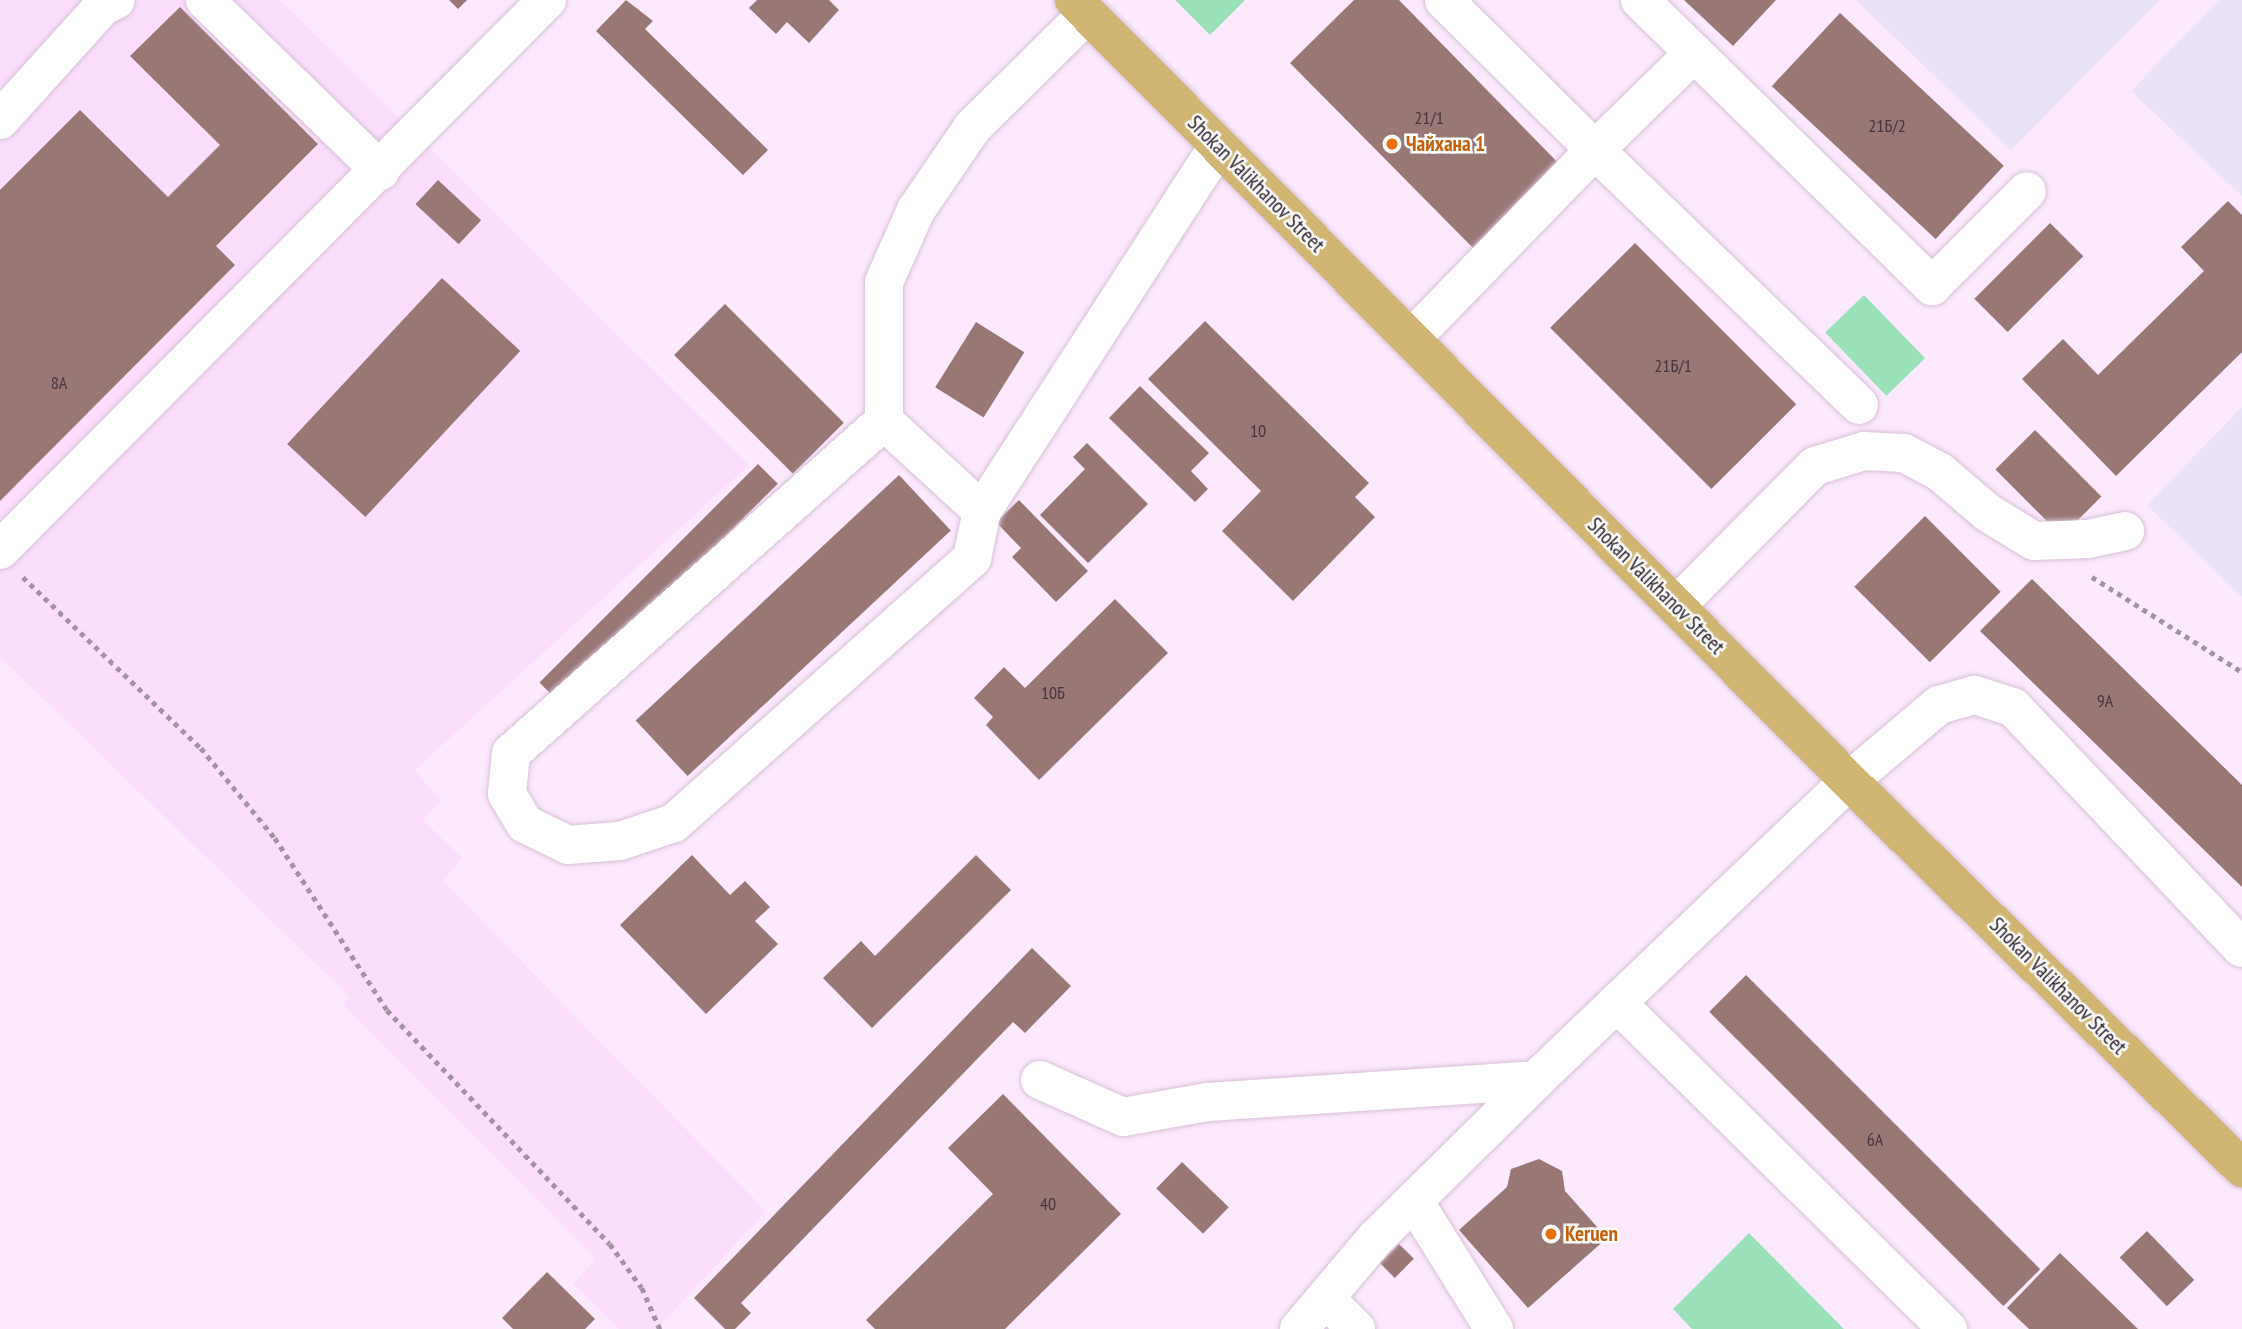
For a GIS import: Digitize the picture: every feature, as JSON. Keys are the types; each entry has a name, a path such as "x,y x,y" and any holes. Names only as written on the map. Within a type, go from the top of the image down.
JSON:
{"main road":[{"name":"Shokan Valikhanov Street","path":"1080,7 1849,781 2242,1168"}],"lane":[{"path":"205,0 380,171"},
{"path":"9,561 380,171 547,0"},
{"path":"1444,0 1858,405"},
{"path":"1640,0 1932,286 2027,191"},
{"path":"0,120 105,2"},
{"path":"982,511 884,421 884,282 916,209 972,128 1080,7"},
{"path":"1411,339 1595,150 1694,53"},
{"path":"884,421 511,753 507,794 525,824 568,845 620,841 674,823 972,558 982,511 1219,146"},
{"path":"1676,606 1815,466 1864,451 1904,453 1940,472 1987,513 2034,541 2088,539 2125,531"},
{"path":"1298,1329 1414,1201 1536,1080 1849,781 1938,705 1975,695 2013,708 2242,948"},
{"path":"1617,1003 1948,1329"},
{"path":"1040,1080 1123,1117 1208,1102 1536,1080"},
{"path":"1414,1201 1494,1329"},
{"path":"1325,1298 1356,1329"}],"path":[{"path":"2034,541 2242,672"},
{"path":"9,561 201,748 275,838 387,1010 610,1244 642,1287 660,1329"}],"shaded area":[{"path":"0,0 280,0 749,465 415,770 441,801 422,819 462,858 443,881 766,1211 657,1329 619,1329 573,1284 596,1259 343,1005 350,997 0,657"},
{"path":"1856,0 2160,0 2011,150"},
{"path":"2219,0 2242,0 2242,196 2131,91"},
{"path":"2242,407 2242,597 2147,505"}],"green space":[{"path":"1175,0 1245,0 1210,35"},
{"path":"1864,295 1925,358 1886,396 1825,333"},
{"path":"1749,1233 1844,1329 1692,1329 1673,1309"}],"building":[{"path":"449,0 467,0 458,9"},
{"path":"626,0 653,21 645,29 768,150 743,175 596,31"},
{"path":"757,0 829,0 839,10 809,43 787,22 776,34 749,8"},
{"path":"1354,0 1399,0 1568,173 1482,257 1290,63"},
{"path":"1684,0 1776,0 1733,46"},
{"path":"180,7 318,144 216,246 235,265 0,501 0,190 80,110 168,197 220,145 130,56"},
{"path":"1840,13 2004,166 1936,239 1772,86"},
{"path":"438,180 481,220 459,244 415,204"},
{"path":"2228,201 2242,215 2242,352 2116,476 2022,379 2063,339 2098,375 2204,271 2181,247"},
{"path":"2050,223 2083,256 2008,332 1974,299"},
{"path":"1635,243 1796,404 1711,489 1550,328"},
{"path":"442,278 520,351 365,517 287,444"},
{"path":"725,304 844,423 793,474 674,355"},
{"path":"1205,321 1369,483 1355,497 1375,517 1293,601 1222,531 1261,491 1148,379"},
{"path":"976,322 1024,352 984,418 935,387"},
{"path":"1140,386 1209,453 1191,471 1208,489 1195,502 1109,418"},
{"path":"2035,430 2101,496 2062,536 1995,470"},
{"path":"1087,443 1148,504 1088,563 1040,515 1085,469 1073,457"},
{"path":"758,464 778,484 559,702 540,682"},
{"path":"899,475 951,531 688,776 636,721"},
{"path":"1019,500 1088,571 1056,602 1012,557 1021,548 996,522"},
{"path":"1925,516 2001,592 1930,662 1854,587"},
{"path":"2032,579 2242,785 2242,887 1980,631"},
{"path":"1115,599 1168,653 1039,780 986,725 993,717 974,698 1004,667 1025,688"},
{"path":"692,855 730,895 745,881 770,907 755,921 778,944 706,1014 620,925"},
{"path":"976,855 1011,890 872,1028 823,978 861,941 875,956"},
{"path":"1032,948 1071,986 1025,1033 1013,1022 741,1303 751,1313 735,1329 725,1329 694,1298"},
{"path":"1746,975 2040,1269 2003,1306 1709,1012"},
{"path":"1003,1094 1121,1214 1005,1329 875,1329 866,1320 993,1194 948,1148"},
{"path":"1539,1159 1562,1171 1565,1191 1607,1238 1528,1308 1459,1230 1507,1187 1511,1169"},
{"path":"1182,1162 1229,1207 1203,1234 1156,1189"},
{"path":"2147,1231 2194,1280 2167,1306 2120,1257"},
{"path":"1399,1244 1414,1259 1395,1278 1380,1263"},
{"path":"2060,1253 2138,1329 2029,1329 2007,1308"},
{"path":"547,1272 595,1319 585,1329 513,1329 502,1318"}],"place":[{"name":"Чайхана 1","path":"1392,144"},
{"name":"Keruen","path":"1551,1234"}]}
